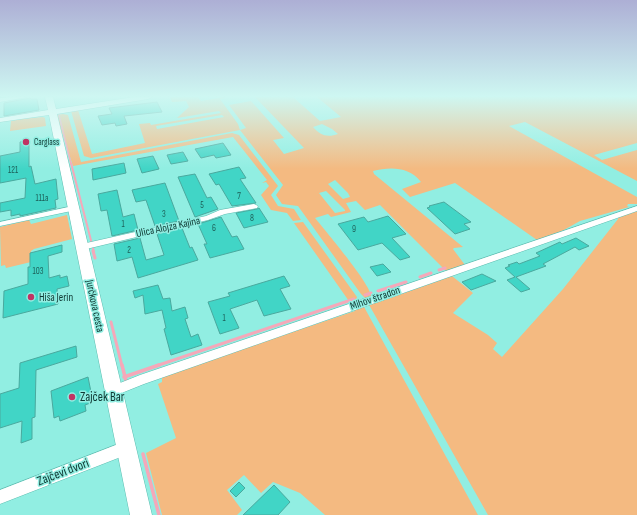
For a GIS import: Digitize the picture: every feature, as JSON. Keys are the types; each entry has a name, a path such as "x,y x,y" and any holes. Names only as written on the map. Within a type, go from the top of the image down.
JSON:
{"main road":[{"name":"Jurčkova cesta","path":"53,121 73,208 89,246 122,388 126,448 136,513"}],"street":[{"name":"Ulica Alojza Kajina","path":"89,246 194,220 208,218 223,212 254,206"},
{"path":"0,224 73,208"},
{"name":"Mihov štradon","path":"122,388 637,208"},
{"name":"Zajčevi dvori","path":"0,497 126,448"}],"shaded area":[{"path":"11,121 45,121 46,126 10,131"},
{"path":"58,121 70,121 81,162 232,133 239,135 278,186 271,195 278,206 294,209 301,220 293,221 287,213 271,210 261,195 269,186 266,182 262,183 267,180 233,137 73,166"},
{"path":"74,121 82,121 92,154 145,143 139,124 150,123 151,125 174,121 186,121 156,126 157,129 201,121 236,121 240,130 91,158 84,156"},
{"path":"241,121 269,121 284,138 273,140 284,154 304,148 278,121 637,121 637,143 594,155 602,160 637,150 637,181 525,122 509,126 637,197 637,204 628,204 627,206 629,207 580,221 562,231 537,240 455,183 410,197 402,189 421,182 411,173 398,169 373,171 374,174 463,247 453,249 465,265 446,271 380,205 365,210 356,201 346,203 351,212 331,217 328,214 315,218 357,271 370,291 371,297 365,298 361,294 298,206 282,204 276,195 283,185 240,130 246,128","holes":["322,124 332,129 338,134 327,136 318,132 313,127","335,180 348,193 350,197 343,199 328,184","326,191 345,210 345,211 335,213 319,193"]},
{"path":"637,210 637,515 488,515 368,303 374,301 376,303 452,276 473,293 453,313 488,335 497,343 493,349 502,357 563,289 618,219 618,216"},
{"path":"67,215 72,239 34,249 31,251 31,262 6,268 5,265 1,266 0,227 29,220 31,224"},
{"path":"303,222 357,297 356,301 351,304 294,223"},
{"path":"363,305 478,515 325,515 300,493 273,482 261,493 244,475 227,490 242,510 237,515 162,515 146,453 176,438 158,384 162,382 162,376 355,311 354,308"}],"building":[{"path":"100,121 126,121 127,124 116,126 115,123 102,125"},
{"path":"29,140 29,167 31,166 35,184 56,179 58,199 55,200 56,208 20,216 20,214 11,216 11,210 0,212 0,203 25,198 26,178 0,183 0,156 20,152 20,142"},
{"path":"223,143 231,155 216,158 214,155 201,158 195,149"},
{"path":"183,152 188,161 171,164 167,155"},
{"path":"153,156 159,169 142,173 137,159"},
{"path":"124,163 126,173 93,180 92,169"},
{"path":"239,167 246,178 240,179 256,203 232,206 219,184 216,185 209,174"},
{"path":"195,174 207,198 211,197 218,209 195,217 178,177"},
{"path":"165,183 179,221 155,226 146,200 136,202 132,190"},
{"path":"117,190 123,217 134,214 138,230 112,236 107,210 101,211 98,194"},
{"path":"444,202 471,222 464,224 470,229 455,234 427,208 430,207 429,206"},
{"path":"259,208 268,222 244,228 236,213"},
{"path":"388,216 406,234 392,238 410,257 400,260 382,243 358,250 338,224 364,217 368,222"},
{"path":"221,217 232,237 237,236 244,249 210,258 204,244 207,244 198,224"},
{"path":"182,228 190,248 192,247 198,260 138,278 132,257 117,261 114,244 140,238 146,260 164,255 157,234"},
{"path":"576,238 589,246 579,250 575,247 543,264 546,266 516,277 530,289 521,292 507,280 515,277 505,268 510,266 508,265 517,262 519,264 540,256 536,253 560,242 562,244"},
{"name":"Hiša Jerin","path":"62,245 62,252 48,256 49,278 60,275 60,278 67,276 69,286 57,289 58,304 3,318 4,291 28,284 30,253"},
{"path":"383,264 391,272 377,276 370,267"},
{"path":"482,274 496,281 471,290 462,282"},
{"path":"284,276 290,286 280,289 291,309 264,316 257,300 230,309 239,328 220,334 208,302 230,296 228,293"},
{"path":"158,285 163,299 170,298 172,311 185,307 188,318 185,319 191,337 198,334 202,345 171,355 164,329 166,328 162,310 145,314 143,295 135,298 133,291"},
{"path":"76,346 77,357 36,370 35,417 32,418 32,439 21,443 22,421 0,428 0,394 19,388 20,363"},
{"name":"Zajček Bar","path":"88,377 93,402 85,405 86,411 60,421 59,416 54,418 51,391"},
{"path":"239,482 245,488 236,497 230,491"},
{"path":"274,485 290,502 278,515 243,515"}],"waterway":[{"path":"60,121 71,164"},
{"path":"71,163 94,252"},
{"path":"93,251 95,258"},
{"path":"439,270 445,268"},
{"path":"420,277 431,273"},
{"path":"378,291 406,282"},
{"path":"365,295 371,293"},
{"path":"156,366 354,299"},
{"path":"111,322 122,366"},
{"path":"122,365 125,377"},
{"path":"125,377 159,365"},
{"path":"125,377 126,381"},
{"path":"143,454 159,515"}],"place":[{"name":"Carglass","path":"26,142"},
{"name":"Hiša Jerin","path":"31,297"},
{"name":"Zajček Bar","path":"72,397"}]}
